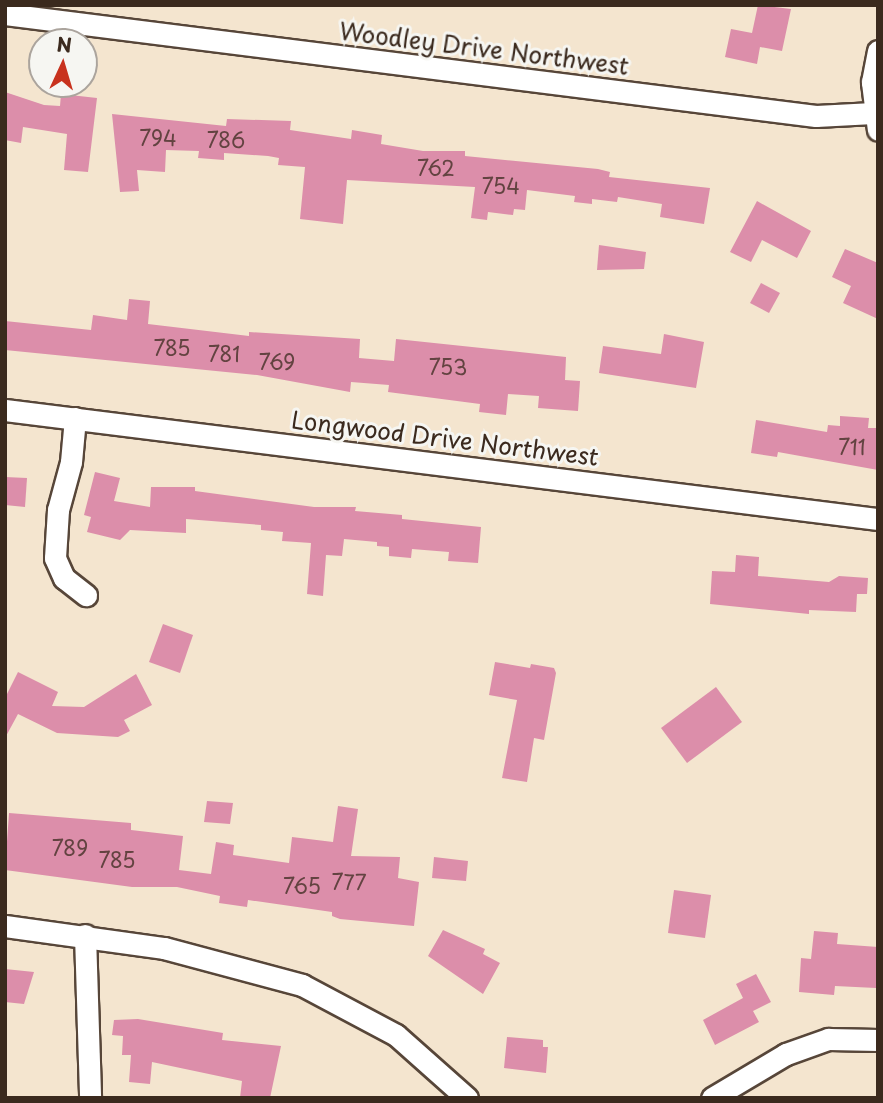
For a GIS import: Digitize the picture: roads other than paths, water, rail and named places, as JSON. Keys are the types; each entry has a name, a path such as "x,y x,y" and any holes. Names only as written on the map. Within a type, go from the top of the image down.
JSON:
{"street":[{"name":"Woodley Drive Northwest","path":"5,14 817,116 875,121"},
{"path":"875,121 872,82 878,51"},
{"name":"Longwood Drive Northwest","path":"5,410 878,519"},
{"path":"75,418 71,462 58,510 55,558 64,578 86,595"},
{"path":"5,926 85,935 177,951 302,985 396,1035 467,1098"},
{"path":"85,935 90,1098"},
{"path":"712,1098 758,1068 828,1039 878,1040"}]}
